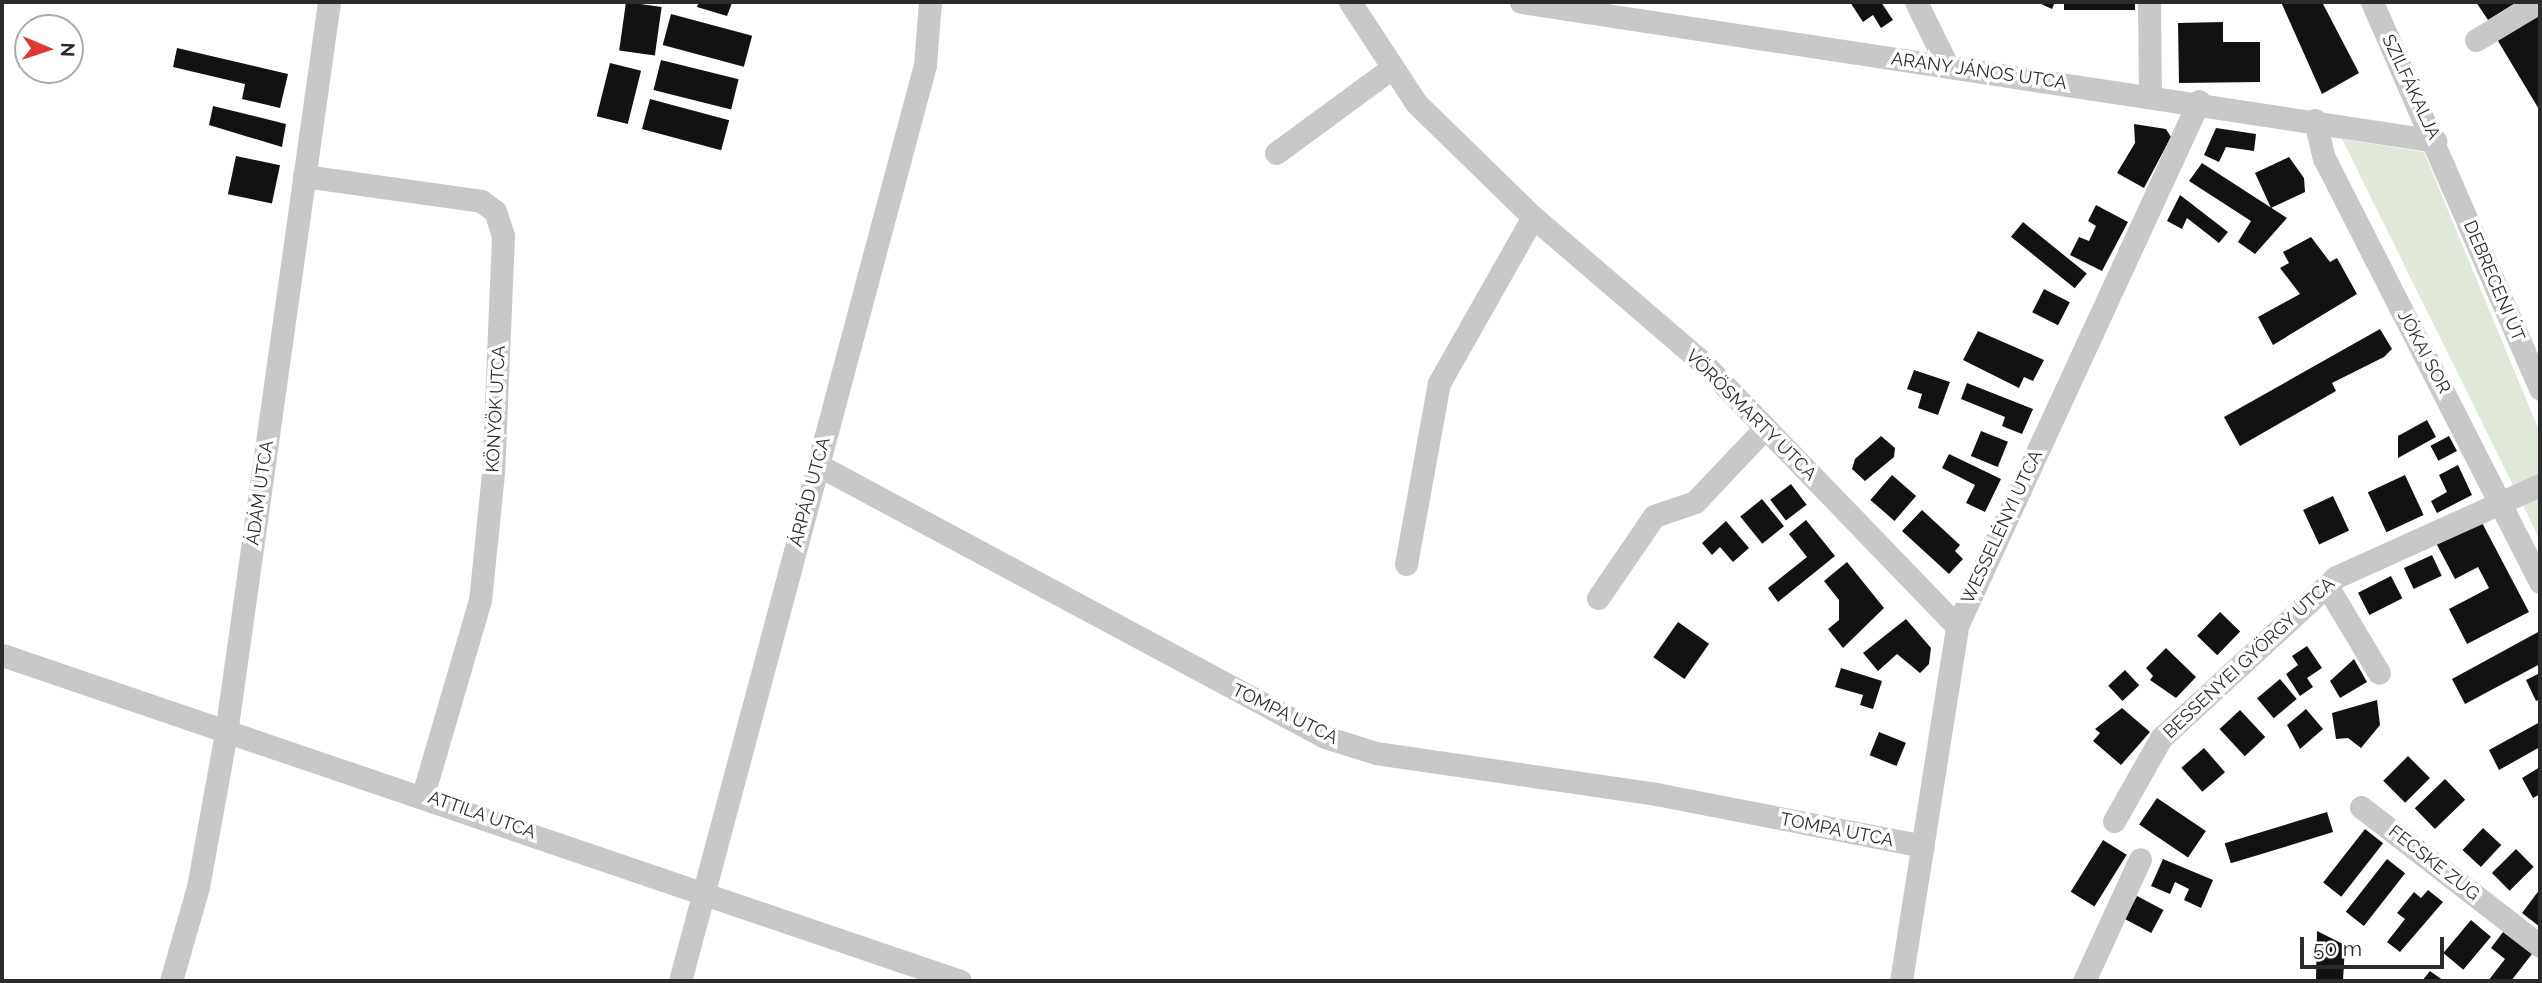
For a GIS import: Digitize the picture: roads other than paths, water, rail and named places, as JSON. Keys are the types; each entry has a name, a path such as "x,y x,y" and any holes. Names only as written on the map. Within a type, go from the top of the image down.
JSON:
{"street":[{"name":"ÁDÁM UTCA","path":"171,981 198,887 226,733 329,2"},
{"name":"ÁRPÁD UTCA","path":"680,981 701,890 925,65 930,2"},
{"name":"VÖRÖSMARTY UTCA","path":"1350,2 1416,103 1533,218 1700,360 1957,626"},
{"name":"ARANY JÁNOS UTCA","path":"1521,2 1948,67 2199,101 2436,141"},
{"path":"1916,2 1948,67"},
{"path":"2148,2 2150,95"},
{"name":"SZILFÁKALJA","path":"2372,2 2450,173"},
{"path":"2476,40 2539,2"},
{"path":"1276,153 1393,67"},
{"name":"WESSELÉNYI UTCA","path":"1901,981 1957,626 2199,101"},
{"name":"JÓKAI SOR","path":"2315,120 2317,143 2540,582"},
{"name":"DEBRECENI ÚT","path":"2450,173 2540,389"},
{"name":"KÖNYÖK UTCA","path":"304,176 481,201 495,211 503,236 493,473 480,600 423,794"},
{"path":"1406,564 1439,383 1533,218"},
{"path":"1598,598 1654,516 1695,502 1765,428"},
{"name":"TOMPA UTCA","path":"818,465 1325,737 1377,753 1656,794 1923,846"},
{"name":"BESSENYEI GYÖRGY UTCA","path":"2114,821 2161,738 2327,586 2499,502 2540,485"},
{"path":"2327,586 2379,673"},
{"name":"ATTILA UTCA","path":"2,655 226,733 423,794 960,981"},
{"name":"FECSKE ZUG","path":"2361,807 2540,946"},
{"path":"2084,981 2140,859"}]}
